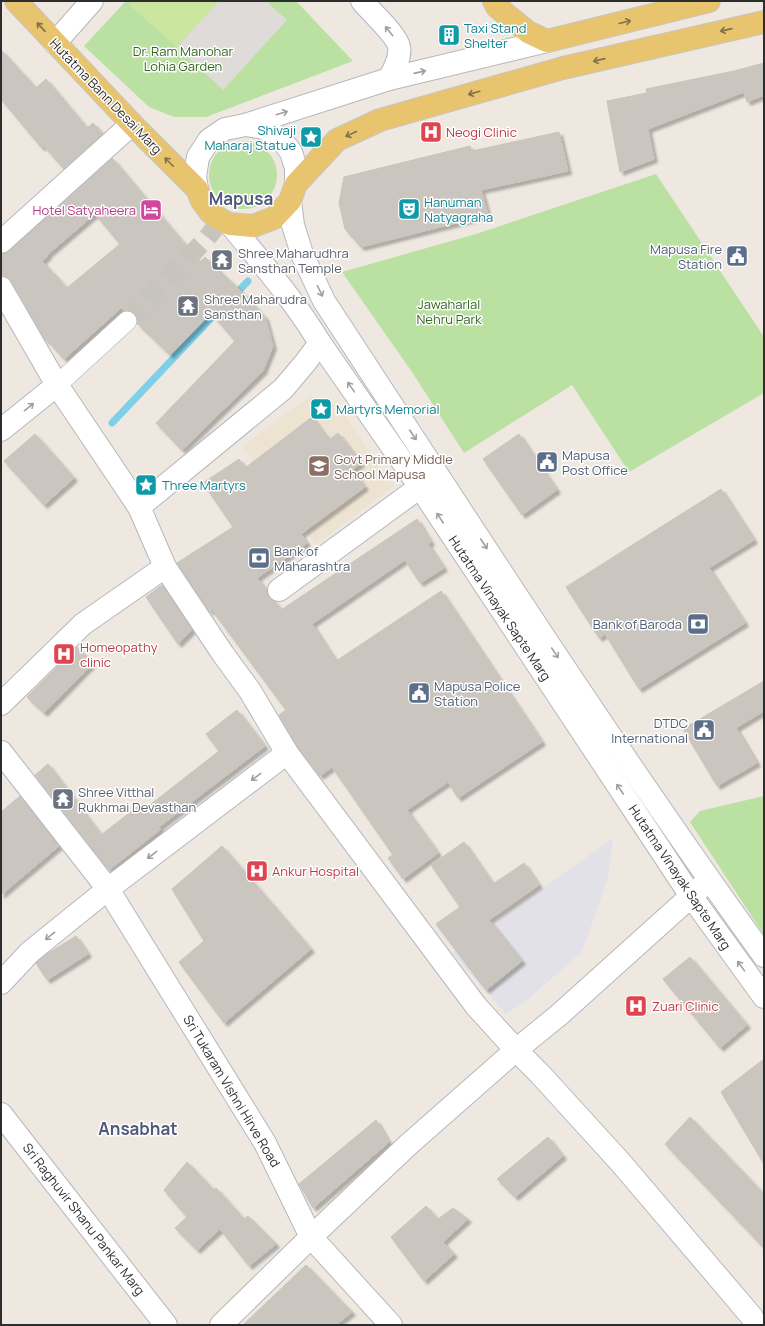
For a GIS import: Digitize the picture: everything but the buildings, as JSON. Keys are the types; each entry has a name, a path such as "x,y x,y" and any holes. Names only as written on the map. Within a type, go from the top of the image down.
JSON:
{"main road":[{"name":"Hutatma Bann Desai Marg","path":"16,1 132,124 197,189"},
{"path":"494,1 496,7 528,32 547,41 709,1"},
{"path":"197,189 202,202 210,212 220,220 230,224 253,226 274,218 337,140 380,120 562,68 764,22"}],"street":[{"path":"55,43 92,1"},
{"path":"362,1 391,32 399,46 397,65 389,79"},
{"path":"197,189 195,177 198,157 209,140 225,128 245,124 389,79 547,41"},
{"path":"1,242 132,124"},
{"path":"245,124 264,128 281,139 291,152 296,168 293,193"},
{"name":"Hutatma Vinayak Sapte Marg","path":"293,193 293,225 302,254 324,301 574,683 709,880 764,956"},
{"name":"Hutatma Vinayak Sapte Marg","path":"230,224 300,312 420,487 691,896 764,998"},
{"path":"1,288 57,385 139,507 165,566 223,654 250,691 287,753 476,1006 621,1163 751,1322"},
{"path":"1,430 57,385 127,321"},
{"path":"139,507 283,389 320,343"},
{"path":"279,590 420,487"},
{"path":"1,704 83,624 165,566"},
{"name":"Sri Tukaram Vishni Hirve Road","path":"1,752 108,889 265,1143 311,1237 391,1325"},
{"path":"1,983 30,952 108,889 287,753"},
{"path":"221,1325 408,1145 558,1015 709,880"},
{"name":"Sri Raghuvir Shanu Pankar Marg","path":"1,1114 166,1325"}],"shaded area":[{"path":"219,1 266,1 287,20 223,90 177,47"},
{"name":"Govt Primary Middle School Mapusa","path":"310,396 339,407 394,486 316,545 242,446"},
{"path":"613,838 608,878 582,952 528,999 506,1014 452,953"}],"green space":[{"name":"Dr. Ram Manohar Lohia Garden","path":"126,1 296,1 353,61 206,117 174,117 149,107 84,46"},
{"path":"132,1 219,1 177,47 129,5"},
{"path":"236,141 250,141 262,146 272,156 277,168 277,182 272,194 262,204 250,209 236,209 224,204 214,194 209,182 209,168 214,156 224,146"},
{"name":"Jawaharlal Nehru Park","path":"656,174 764,337 764,393 629,472 572,385 464,453 412,372 342,272 476,234"},
{"path":"764,796 764,935 690,822 700,811"}],"waterway":[{"path":"234,296 248,281"},
{"path":"112,423 219,310"}],"tunnel":[{"path":"127,321 207,238 221,220"}],"place":[{"name":"Taxi Stand Shelter","path":"449,35"},
{"name":"Neogi Clinic","path":"431,132"},
{"name":"Shivaji Maharaj Statue","path":"311,137"},
{"name":"Hanuman Natyagraha","path":"409,209"},
{"name":"Hotel Satyaheera","path":"151,210"},
{"name":"Mapusa Fire Station","path":"737,256"},
{"name":"Shree Maharudhra Sansthan Temple","path":"222,260"},
{"name":"Shree Maharudra Sansthan","path":"188,306"},
{"name":"Martyrs Memorial","path":"321,409"},
{"name":"Mapusa Post Office","path":"547,462"},
{"name":"Govt Primary Middle School Mapusa","path":"319,466"},
{"name":"Three Martyrs","path":"146,485"},
{"name":"Bank of Maharashtra","path":"259,558"},
{"name":"Bank of Baroda","path":"698,624"},
{"name":"Homeopathy clinic","path":"64,654"},
{"name":"Mapusa Police Station","path":"419,693"},
{"name":"DTDC International","path":"704,730"},
{"name":"Shree Vitthal Rukhmai Devasthan","path":"63,799"},
{"name":"Ankur Hospital","path":"257,871"},
{"name":"Zuari Clinic","path":"636,1006"}],"district":[{"name":"Mapusa","path":"241,198"},
{"name":"Ansabhat","path":"138,1128"}]}
